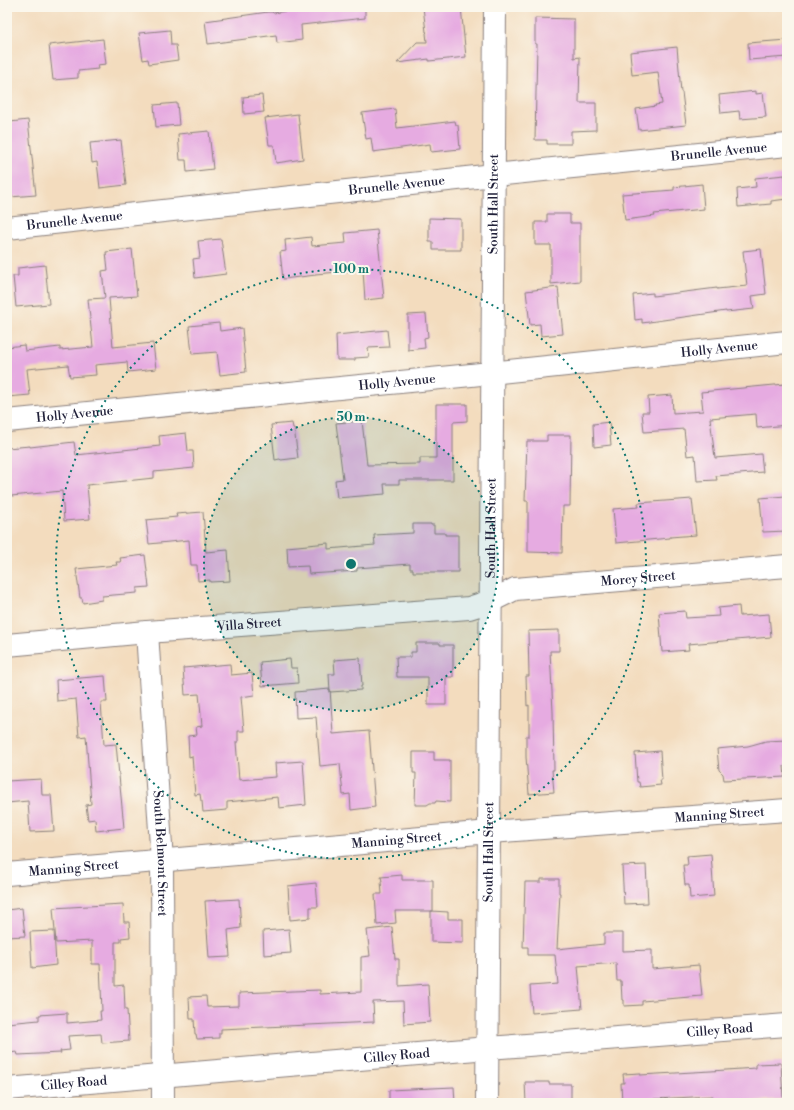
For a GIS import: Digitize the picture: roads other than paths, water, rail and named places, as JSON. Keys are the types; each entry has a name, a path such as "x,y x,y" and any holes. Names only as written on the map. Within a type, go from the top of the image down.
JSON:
{"street":[{"name":"South Hall Street","path":"488,1103 495,7"},
{"name":"Brunelle Avenue","path":"7,228 787,145"},
{"name":"Holly Avenue","path":"7,421 493,373 787,342"},
{"name":"Morey Street","path":"491,601 515,589 787,566"},
{"name":"Villa Street","path":"7,645 147,632 469,608 491,601"},
{"name":"South Belmont Street","path":"147,632 162,861 163,1103"},
{"name":"Manning Street","path":"7,874 490,832 787,810"},
{"name":"Cilley Road","path":"7,1089 488,1048 787,1025"}]}
